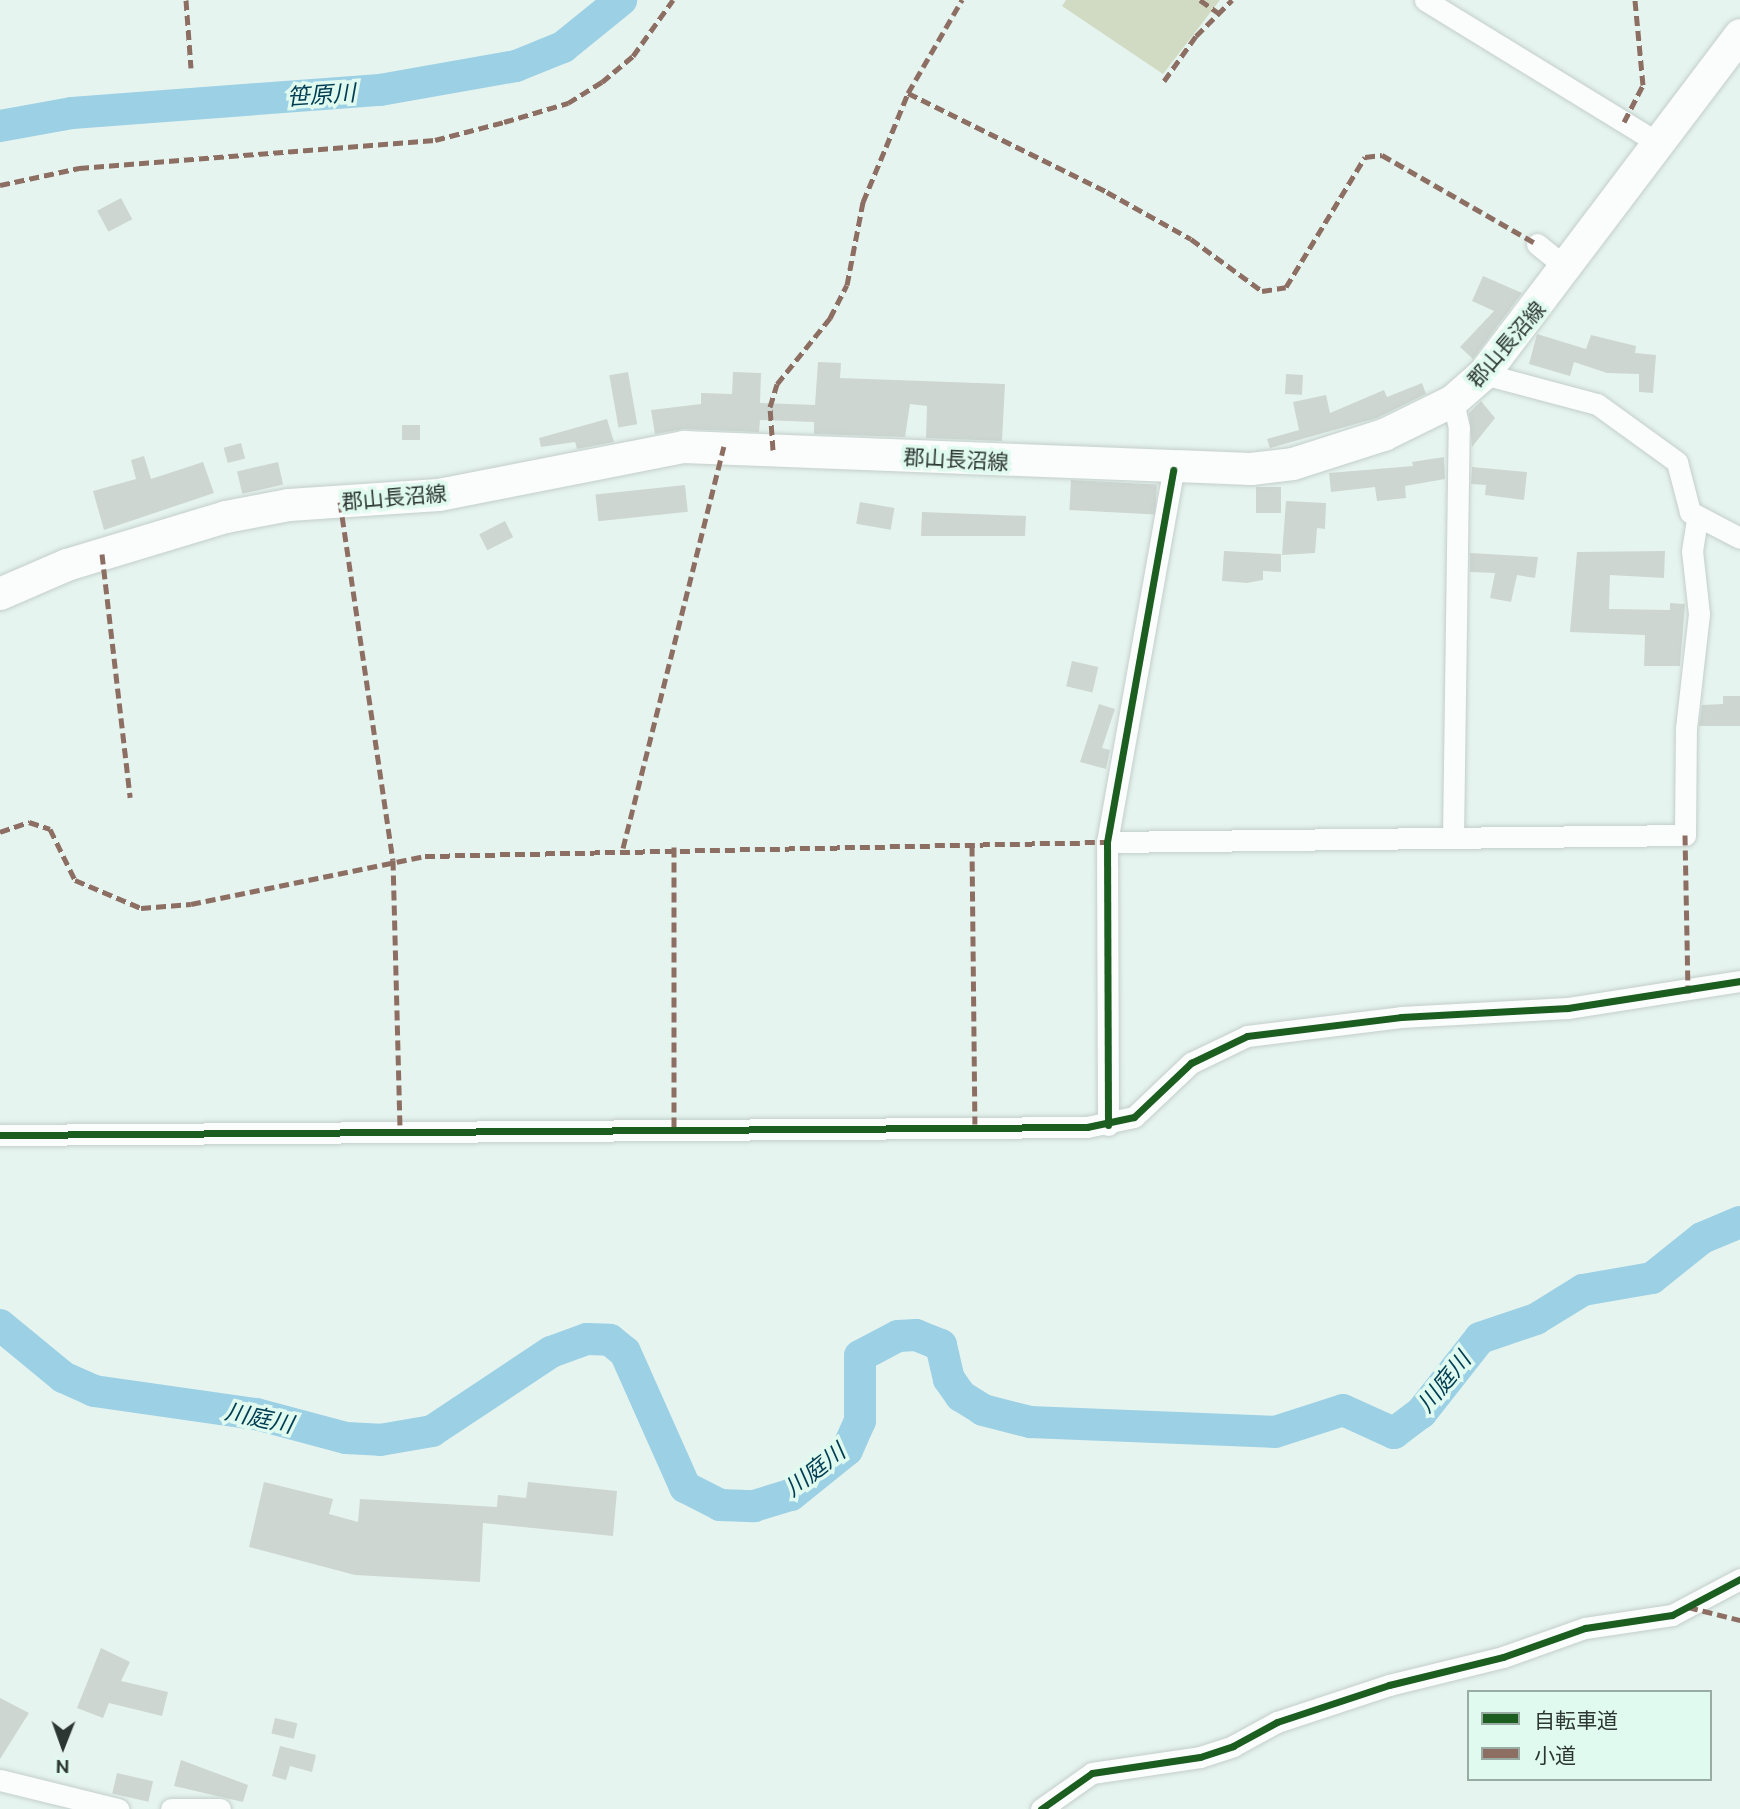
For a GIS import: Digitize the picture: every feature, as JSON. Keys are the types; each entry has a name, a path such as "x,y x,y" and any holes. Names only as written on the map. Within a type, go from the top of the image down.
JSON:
{"main road":[{"name":"郡山長沼線","path":"0,594 67,565 226,517 289,505 439,495 684,447 1173,470 1293,464 1384,435 1454,401 1484,374 1568,269 1740,35"}],"street":[{"path":"1425,0 1660,145"},
{"path":"1537,244 1568,269"},
{"path":"1484,374 1585,399 1650,440 1677,461 1683,498 1697,519 1740,538"},
{"path":"1453,838 1459,428 1454,401"},
{"path":"1108,1125 1107,842 1173,470"},
{"path":"1107,842 1685,835 1686,728 1699,614 1692,551 1697,519"},
{"path":"0,1135 1108,1125 1134,1117 1209,1051 1247,1036 1401,1017 1568,1008 1740,981"},
{"path":"1041,1809 1092,1773 1200,1756 1233,1746 1277,1722 1389,1685 1503,1657 1585,1628 1672,1615 1740,1579"},
{"path":"0,1780 118,1809"},
{"path":"171,1809 219,1809"}],"green space":[{"path":"1066,0 1220,0 1163,74 1062,6"}],"building":[{"path":"121,198 132,219 108,232 97,211"},
{"path":"1483,276 1522,293 1473,359 1460,347 1494,311 1472,301"},
{"path":"1537,334 1586,349 1591,335 1636,346 1635,353 1656,355 1653,393 1639,392 1639,374 1607,373 1574,362 1570,376 1529,364"},
{"path":"818,362 841,363 840,378 1005,384 1002,441 926,438 927,406 910,404 905,437 814,434 814,422 760,420 759,432 684,429 655,434 651,410 701,404 701,393 732,394 733,372 761,373 760,403 815,405"},
{"path":"628,372 637,424 618,427 609,375"},
{"path":"1286,374 1303,375 1302,395 1285,394"},
{"path":"1422,383 1426,394 1377,418 1270,448 1267,439 1299,430 1293,402 1326,395 1330,413 1384,390 1387,397"},
{"path":"1481,401 1495,418 1472,447 1469,413"},
{"path":"607,419 614,442 577,449 575,442 541,447 539,438"},
{"path":"402,425 420,425 420,440 402,440"},
{"path":"241,443 245,458 228,463 224,448"},
{"path":"144,456 151,479 203,462 214,493 104,530 93,491 136,479 131,460"},
{"path":"1444,457 1445,479 1405,486 1406,498 1377,501 1375,487 1331,492 1329,473 1413,466 1412,462"},
{"path":"278,462 283,484 242,494 237,471"},
{"path":"1472,467 1527,472 1524,500 1485,495 1486,485 1471,484"},
{"path":"1071,480 1157,485 1155,514 1069,510"},
{"path":"685,485 688,512 598,521 595,494"},
{"path":"1256,487 1281,487 1281,513 1256,513"},
{"path":"1286,501 1326,503 1325,529 1317,528 1315,553 1282,555"},
{"path":"860,502 894,508 891,530 856,524"},
{"path":"922,512 1026,516 1025,536 921,536"},
{"path":"505,521 513,537 487,550 479,534"},
{"path":"1224,551 1281,554 1281,572 1263,571 1263,580 1247,583 1222,581"},
{"path":"1665,551 1664,578 1610,575 1609,609 1670,610 1670,603 1685,604 1680,666 1644,666 1645,635 1570,632 1577,552"},
{"path":"1470,553 1538,557 1535,578 1517,575 1511,602 1490,598 1495,573 1470,572"},
{"path":"1072,661 1098,667 1092,692 1066,686"},
{"path":"1723,696 1740,696 1740,726 1699,726 1702,705 1723,704"},
{"path":"1099,704 1115,709 1102,748 1110,750 1106,769 1080,762"},
{"path":"264,1482 333,1499 329,1514 358,1522 360,1499 497,1507 498,1495 526,1498 528,1482 617,1491 613,1536 483,1523 480,1582 355,1575 249,1547"},
{"path":"101,1648 130,1662 121,1681 168,1692 162,1716 109,1703 103,1718 77,1708"},
{"path":"0,1698 29,1713 0,1759"},
{"path":"275,1718 297,1723 294,1739 271,1734"},
{"path":"280,1746 316,1755 312,1772 290,1766 286,1780 272,1776"},
{"path":"181,1760 248,1785 243,1802 174,1786"},
{"path":"117,1773 153,1781 148,1802 112,1793"}],"waterway":[{"name":"笹原川","path":"0,126 72,113 380,90 516,66 563,47 621,0"},
{"name":"川庭川","path":"0,1325 63,1377 94,1391 256,1414 346,1438 380,1440 432,1431 551,1352 587,1339 610,1340 625,1352 685,1487 720,1505 754,1506 791,1495 847,1450 860,1421 860,1356 898,1336 916,1335 941,1345 949,1379 961,1396 983,1410 1030,1422 1275,1432 1343,1410 1394,1433 1421,1413 1480,1338 1536,1319 1583,1290 1652,1278 1702,1238 1740,1222"}],"marked path":[{"path":"186,0 191,68"},
{"path":"0,185 79,168 435,140 504,122 568,103 602,82 633,56 673,0"},
{"path":"773,450 770,407 777,384 830,318 847,285 863,202 908,93 962,0"},
{"path":"1200,0 1220,14"},
{"path":"1164,81 1196,36 1232,0"},
{"path":"1624,122 1643,85 1635,0"},
{"path":"908,93 1107,192 1191,239 1262,291 1286,287 1365,157 1382,155 1537,244"},
{"path":"623,848 724,446"},
{"path":"340,502 393,860 400,1133"},
{"path":"102,554 130,797"},
{"path":"0,832 29,822 50,829 75,880 141,908 191,904 425,856 1107,842"},
{"path":"1685,835 1688,993"},
{"path":"972,846 975,1124"},
{"path":"674,847 674,1129"},
{"path":"1688,1607 1740,1620"}],"cycle path":[{"path":"1108,1125 1107,842 1173,470"},
{"path":"0,1135 1087,1127 1134,1117 1191,1063 1247,1036 1401,1017 1568,1008 1740,981"},
{"path":"1041,1809 1092,1773 1200,1757 1233,1746 1277,1722 1389,1685 1503,1657 1585,1628 1672,1615 1740,1579"}]}
